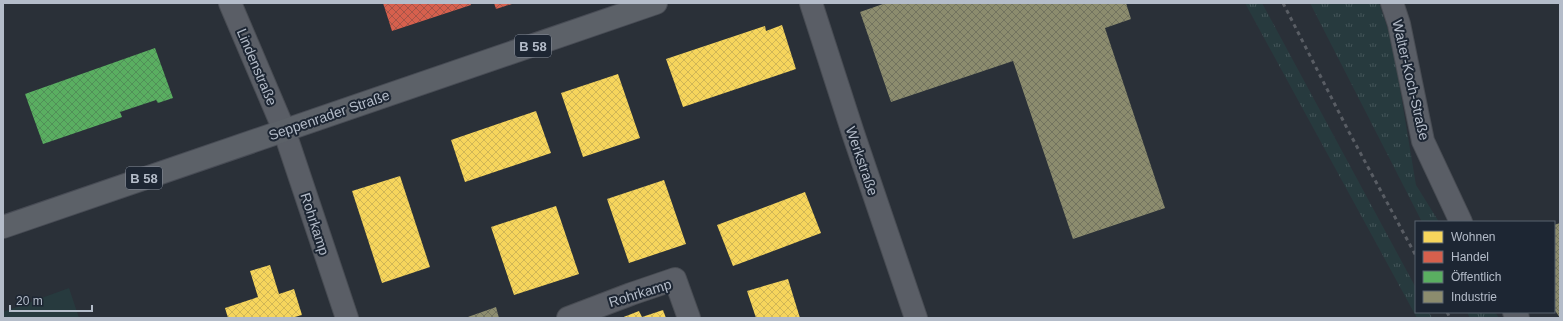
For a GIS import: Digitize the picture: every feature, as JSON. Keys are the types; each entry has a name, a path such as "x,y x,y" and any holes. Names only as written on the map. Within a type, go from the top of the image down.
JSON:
{"main road":[{"name":"Seppenrader Straße","path":"3,227 656,3"}],"street":[{"name":"Lindenstraße","path":"230,3 284,130"},
{"name":"Werkstraße","path":"811,3 852,133 916,318"},
{"name":"Walter-Koch-Straße","path":"1392,3 1399,24 1423,141 1461,221"},
{"name":"Rohrkamp","path":"284,130 347,318"},
{"name":"Rohrkamp","path":"568,318 675,279 689,318"}],"green space":[{"path":"1245,3 1262,3 1415,286 1415,313 1430,313 1432,318 1417,318"},
{"path":"1310,3 1379,3 1392,41 1416,185 1438,221 1421,221"},
{"path":"69,288 79,318 3,318 3,312"},
{"path":"1468,313 1496,313 1499,318 1470,318"}],"building: Wohnen":[{"path":"782,25 796,69 683,107 666,59 765,26 766,31"},
{"path":"618,74 640,138 583,157 561,93"},
{"path":"536,111 551,153 465,182 451,140"},
{"path":"400,176 430,267 382,283 352,191"},
{"path":"664,180 686,244 629,263 607,199"},
{"path":"805,192 821,233 733,266 717,225"},
{"path":"556,206 579,274 514,295 491,227"},
{"path":"270,265 279,294 294,289 302,315 291,318 228,318 225,308 258,297 250,271"},
{"path":"788,279 800,318 756,318 747,291"},
{"path":"663,310 666,318 621,318 639,311 642,317"}],"building: Handel":[{"path":"383,3 470,3 471,5 392,31"},
{"path":"494,3 515,3 496,9"}],"building: Öffentlich":[{"path":"155,48 173,98 158,103 156,100 120,112 122,117 43,144 25,94"}],"building: Industrie":[{"path":"886,3 1126,3 1131,19 1105,28 1165,208 1073,239 1013,61 891,102 860,12"},
{"path":"1560,223 1560,318 1555,310 1555,225"},
{"path":"496,307 499,318 465,318"}],"railway":[{"path":"1283,3 1349,132 1415,254"},
{"path":"1448,313 1450,318"}]}
